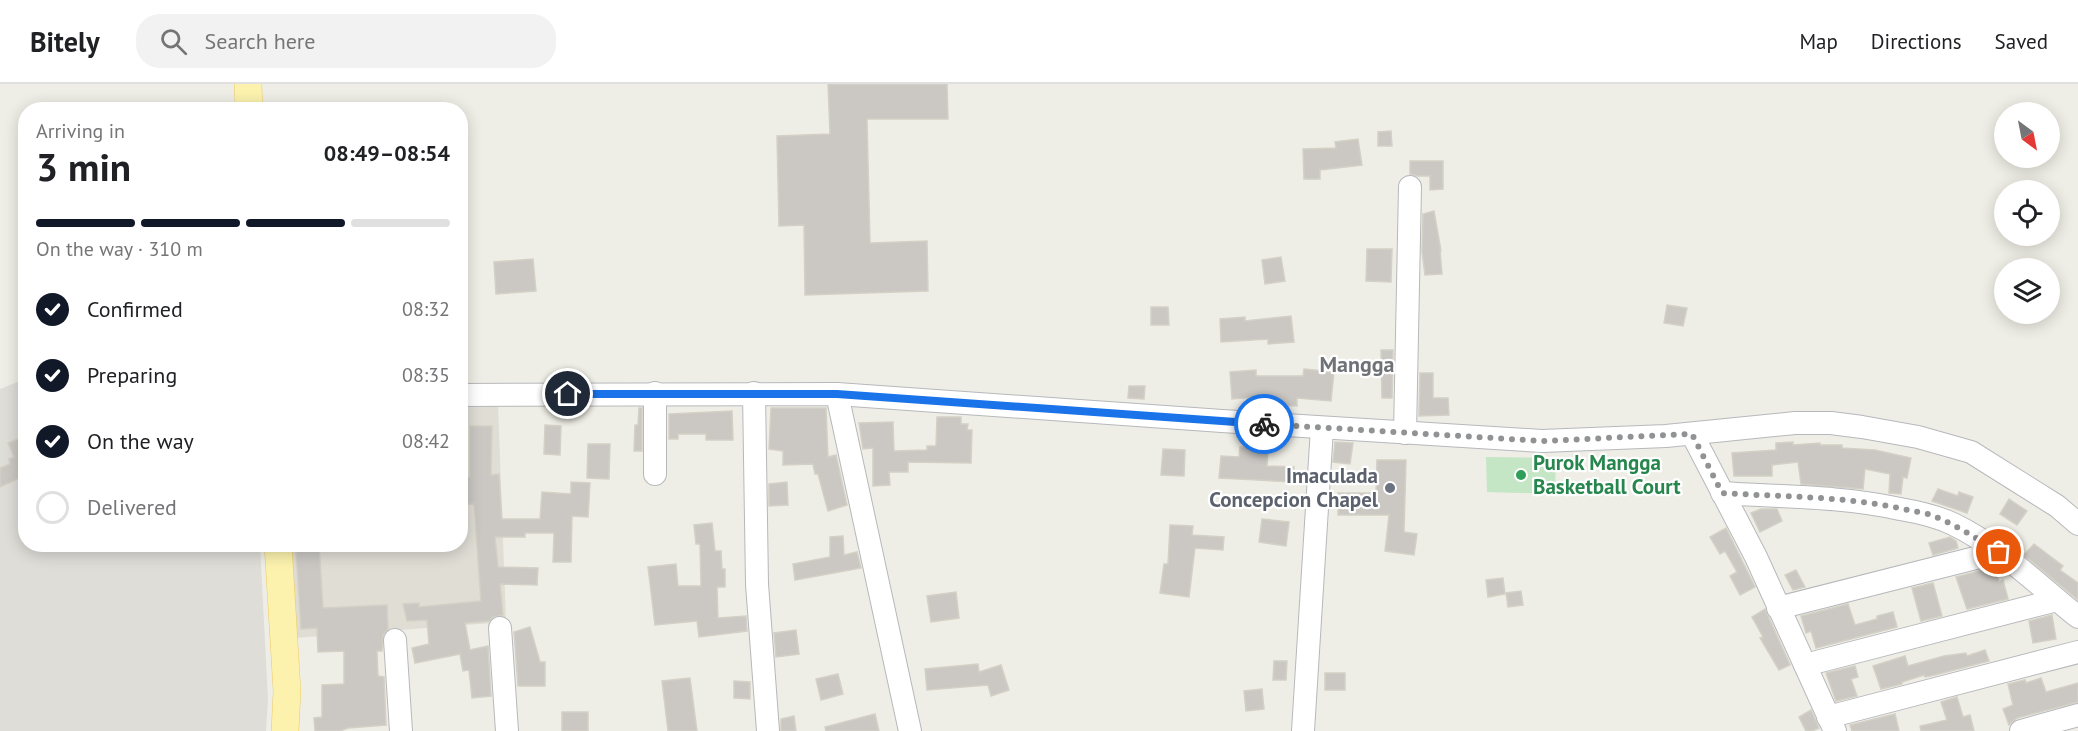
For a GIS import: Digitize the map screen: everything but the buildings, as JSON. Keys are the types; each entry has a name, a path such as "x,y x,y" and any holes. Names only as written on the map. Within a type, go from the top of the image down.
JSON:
{"main road":[{"path":"248,84 249,102"},
{"path":"278,552 287,691 285,731"}],"street":[{"path":"1405,433 1410,187"},
{"path":"655,393 655,474"},
{"path":"468,396 655,393 837,394 1542,441 1692,434 1795,423 1831,423 1918,437 1971,452 2057,506 2078,524"},
{"path":"754,393 757,584 768,731"},
{"path":"837,394 910,731"},
{"path":"1303,731 1322,428"},
{"path":"1692,434 1756,556 1832,724 2078,652"},
{"path":"1722,493 1824,497 1870,502 1929,514 1954,525 1999,552 2078,617"},
{"path":"1778,608 1999,552"},
{"path":"1805,665 2057,600"},
{"path":"500,628 507,731"},
{"path":"396,640 401,731"},
{"path":"2021,731 2078,715"}],"shaded area":[{"path":"18,382 18,552 260,552 268,699 266,731 0,731 0,389"},
{"path":"498,404 506,622 294,638 289,552 468,552 468,405"}],"green space":[{"name":"Purok Mangga Basketball Court","path":"1486,457 1556,458 1555,494 1487,492"}],"way so far":[{"path":"1264,424 1542,441 1692,434 1722,493 1824,497 1870,502 1929,514 1954,525 1999,552"}],"place":[{"name":"Purok Mangga Basketball Court","path":"1521,475"},
{"name":"Imaculada Concepcion Chapel","path":"1390,488"}],"district":[{"name":"Mangga","path":"1357,364"}],"route":[{"path":"568,394 837,394 1264,424"}]}
